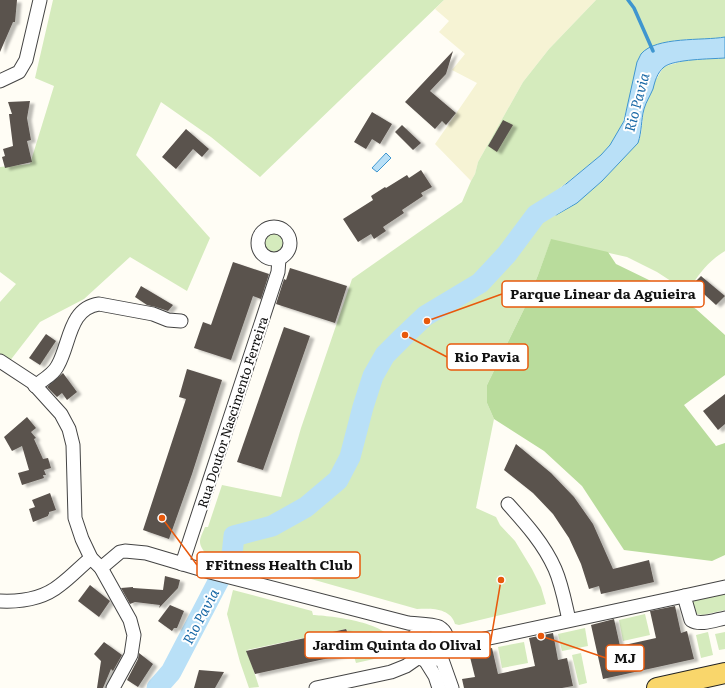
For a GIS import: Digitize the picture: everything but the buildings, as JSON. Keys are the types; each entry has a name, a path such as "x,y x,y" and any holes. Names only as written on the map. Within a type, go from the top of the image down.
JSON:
{"main road":[{"path":"657,688 725,673"},
{"path":"703,688 725,683"}],"street":[{"path":"0,81 19,72 26,60 40,0"},
{"name":"Rua Doutor Nascimento Ferreira","path":"182,564 278,272 279,259"},
{"path":"35,386 58,367 70,330 76,319 85,308 91,305 99,304 153,314 168,320 181,321"},
{"path":"0,361 32,382 61,414 69,429 73,445 75,518 82,539 91,558 101,568 130,620 134,635 131,655 113,688"},
{"path":"508,504 529,527 547,553 556,570 569,620"},
{"path":"101,568 116,554 125,551 146,553 210,572 408,623 433,626 443,631 448,641 448,647 441,657 430,661 419,655 412,642 417,631 427,626"},
{"path":"0,601 18,602 39,597 58,587 91,558"},
{"path":"448,641 466,643 725,587"},
{"path":"684,596 691,620 699,623 725,618"},
{"path":"386,617 397,623 404,630 419,655 435,676 439,688"},
{"path":"316,688 391,672 406,666 419,655"},
{"path":"441,657 452,688"}],"shaded area":[{"path":"444,0 596,0 549,49 523,82 478,162 475,174 471,181 435,144 477,83 452,70 465,54 439,32 449,21 435,9"}],"green space":[{"path":"53,0 444,0 260,177 211,137 161,102 136,155 210,238 187,291 130,257 84,299 40,322 9,362 0,354 0,302 16,284 0,272 0,167 30,164 54,86 35,78"},
{"path":"596,0 725,0 725,37 671,41 651,48 642,54 622,125 610,145 601,155 540,204 556,214 577,202 602,181 638,142 641,134 644,109 654,83 663,68 687,60 725,58 725,251 710,262 695,280 692,285 694,296 657,272 627,257 551,240 525,307 487,385 487,403 494,419 476,508 496,517 500,525 515,541 541,587 546,604 459,625 455,624 449,615 440,610 417,609 297,575 207,555 200,545 200,539 205,527 208,527 222,485 281,497 301,428 352,279 462,202 475,174 478,162 523,82 549,49"},
{"path":"274,232 282,236 286,244 282,252 274,256 266,252 262,244 266,236"},
{"path":"551,239 608,252 616,264 651,281 696,309 725,335 725,375 684,405 716,446 725,443 725,555 712,561 624,550 582,486 544,451 494,419 487,403 487,385 525,307"},
{"path":"233,590 312,611 313,615 335,617 365,623 389,635 394,644 392,655 356,663 353,653 357,651 346,629 247,650 259,687 249,688 240,662 227,614"},
{"path":"725,592 725,610 703,615 696,614 691,599"},
{"path":"645,614 650,635 623,641 619,620"},
{"path":"585,628 588,646 562,651 558,634"},
{"path":"708,632 713,655 701,658 696,635"},
{"path":"725,632 725,649 719,650 715,634"},
{"path":"524,642 528,663 502,668 498,647"},
{"path":"581,653 587,683 579,685 572,655"}],"water":[{"path":"725,37 725,58 676,62 669,64 662,69 657,77 644,109 638,143 602,181 577,203 556,215 539,204 555,193 601,155 610,145 624,121 637,62 641,54 648,48 657,44 680,40"},
{"path":"386,153 391,158 377,172 372,168"}],"waterway":[{"path":"628,0 634,8 653,51"},
{"name":"Rio Pavia","path":"157,688 171,672 232,555 234,536 272,526 306,507 338,480 350,457 373,376 385,355 425,316 480,283 507,254 536,215 570,194"}],"place":[{"name":"Parque Linear da Aguieira","path":"427,321"},
{"name":"Rio Pavia","path":"405,335"},
{"name":"FFitness Health Club","path":"162,518"},
{"name":"Jardim Quinta do Olival","path":"501,580"},
{"name":"MJ","path":"541,636"}]}
